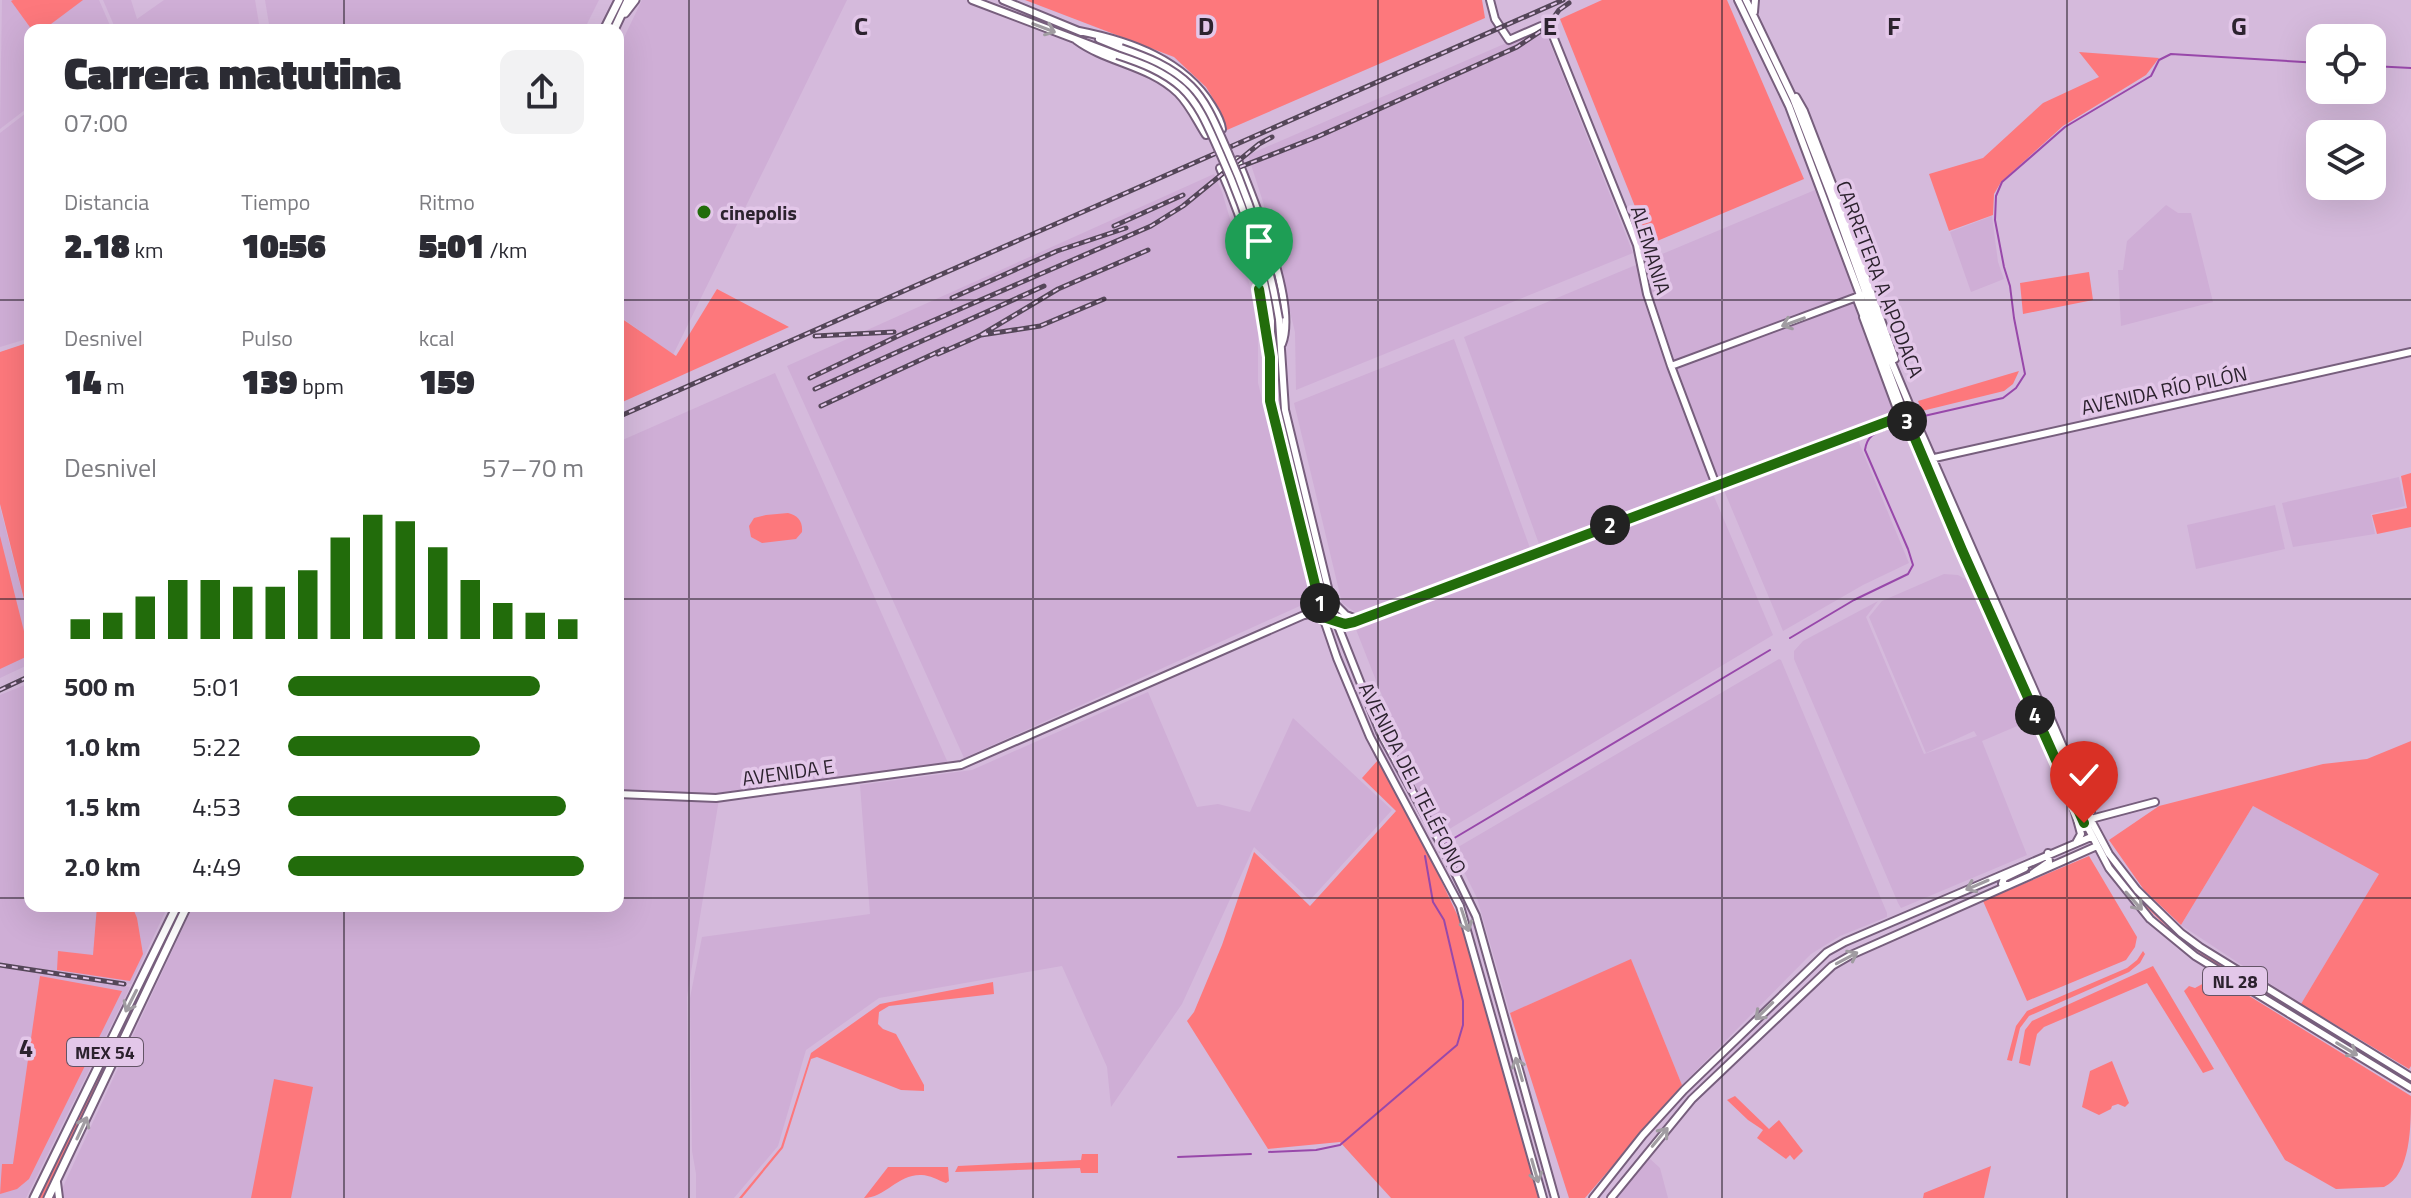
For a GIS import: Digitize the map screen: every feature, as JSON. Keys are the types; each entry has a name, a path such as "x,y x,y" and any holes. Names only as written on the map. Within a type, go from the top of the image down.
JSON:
{"highway":[{"path":"607,24 617,0"},
{"path":"616,24 628,0"},
{"path":"617,24 635,0"},
{"name":"MEX 54","path":"34,1198 174,912"},
{"name":"MEX 54","path":"48,1198 184,912"}],"main road":[{"name":"AVENIDA DEL TELÉFONO","path":"972,0 1076,40 1119,52"},
{"name":"AVENIDA DEL TELÉFONO","path":"1003,0 1079,31 1164,74 1183,89 1200,110 1247,219 1275,320 1281,347 1285,410 1336,621 1380,732 1476,916 1555,1198"},
{"name":"ALEMANIA","path":"1490,0 1497,22 1509,40 1539,26 1551,31 1637,245 1647,294 1716,485"},
{"path":"1743,0 1754,32 1783,85 1804,111 1880,316 1900,381"},
{"name":"CARRETERA A APODACA","path":"1743,0 1756,20 1827,184 1861,296"},
{"path":"1755,0 1756,20"},
{"path":"1076,40 1091,50 1146,71 1163,81 1184,99 1206,135 1222,129 1206,96 1174,66 1131,46 1079,31"},
{"name":"CARRETERA A APODACA","path":"1783,85 1902,416 2072,797 2094,835"},
{"path":"1238,160 1279,279 1287,328 1281,347"},
{"path":"1220,168 1253,260 1270,357"},
{"path":"1231,195 1241,187 1249,187"},
{"path":"1671,366 1861,296"},
{"name":"CARRETERA A APODACA","path":"1867,312 1900,381 2085,823"},
{"name":"AVENIDA DEL TELÉFONO","path":"1275,320 1270,357 1272,411 1323,617 1370,737 1465,919 1543,1198"},
{"name":"AVENIDA RÍO PILÓN","path":"1924,461 2411,352"},
{"path":"1323,617 1349,624 1902,416"},
{"path":"1992,585 2088,801 2085,823 2076,843"},
{"path":"1330,599 1340,611 1359,620"},
{"name":"AVENIDA E","path":"624,794 716,798 961,765 1304,615 1314,613 1323,617"},
{"path":"2085,823 2155,802"},
{"path":"1593,1198 1684,1090 1827,952 2094,835"},
{"name":"NL 28","path":"2094,835 2133,900 2159,927 2195,956 2411,1088"},
{"path":"1611,1198 1692,1099 1832,966 2099,845"},
{"name":"NL 28","path":"2099,845 2137,890 2190,940 2411,1077"},
{"path":"1432,852 1442,846"},
{"path":"2032,876 2049,862 2048,853"},
{"path":"2011,885 2002,884 2002,880 2028,867 2033,860"},
{"path":"57,1179 59,1198"}],"shaded area":[{"path":"2,0 99,0 109,24 24,24 24,111 0,129"},
{"path":"83,0 51,24 28,24 11,1"},
{"path":"103,0 131,0 137,19 164,0 255,0 259,24 113,24"},
{"path":"265,0 599,0 587,24 269,24"},
{"path":"642,0 847,0 673,355 624,319 624,38"},
{"path":"1025,0 1482,0 1485,18 1227,130 1220,110 1206,87 1174,57"},
{"path":"1602,0 1727,0 1804,179 1650,244 1560,19"},
{"path":"1545,31 1633,253 1296,390 1295,332 1263,202 1248,155 1532,32"},
{"path":"2079,52 2159,58 2146,75 2063,126 2001,182 1994,194 1993,215 1949,231 1929,174 1983,158 2043,103 2099,77"},
{"path":"24,115 24,340 0,347 0,133"},
{"path":"1214,174 1250,286 1258,334 1258,383 1313,600 964,758 787,366"},
{"path":"1815,190 1898,410 1539,544 1464,337"},
{"path":"2166,205 2178,213 2191,213 2213,302 2121,326 2118,270 2123,270 2127,241"},
{"path":"1992,216 1998,262 2004,279 1971,292 1950,232"},
{"path":"2089,272 2093,300 2023,314 2020,283"},
{"path":"717,289 789,327 624,401 624,320 676,356"},
{"path":"1454,339 1530,548 1363,612 1355,612 1342,603 1294,403"},
{"path":"24,344 24,599 0,504 0,352"},
{"path":"2019,371 2013,384 2004,391 1922,411 1918,401"},
{"path":"775,373 948,763 708,794 624,791 624,439"},
{"path":"1857,438 1909,563 1863,585 1783,631 1723,488"},
{"path":"2411,473 2411,527 2377,534 2372,515 2407,508 2401,476"},
{"path":"2399,477 2405,506 2371,514 2375,534 2293,547 2282,503"},
{"path":"1713,494 1773,635 1441,834 1384,724 1392,721 1355,627"},
{"path":"2275,505 2285,549 2196,569 2187,525"},
{"path":"0,507 24,601 24,667 0,678"},
{"path":"788,513 797,517 802,525 802,532 796,539 762,543 751,537 749,526 754,518"},
{"path":"0,536 24,631 24,658 0,669"},
{"path":"1944,574 1958,575 1969,581 2029,721 1982,741 2027,855 1901,908 1794,659 1794,651 1803,641 1878,601 1866,617 1924,754 1977,736 1974,731 1926,753 1869,617 1882,601"},
{"path":"1779,659 1887,917 1840,936 1811,954 1682,1085 1631,960 1510,1013 1477,898 1453,850"},
{"path":"24,685 24,912 165,912 131,984 0,962 0,695"},
{"path":"1148,692 1197,807 1218,804 1250,812 1293,718 1392,810 1310,900 1254,847 1182,1004 1111,1107 1107,1067 1062,966 879,998 806,1050 778,1146 734,1198 696,1198 692,1151 690,998 702,937 870,914 860,785 972,770"},
{"path":"2411,741 2409,1069 2301,1004 2379,874 2253,806 2181,925 2144,890 2109,840 2159,806 2323,764 2367,759"},
{"path":"1378,760 1462,925 1539,1198 1391,1198 1340,1142 1268,1149 1187,1021 1194,1012 1222,945 1254,852 1310,906 1396,811 1362,778"},
{"path":"624,796 719,799 687,997 689,1198 62,1198 61,1191 190,912 624,912"},
{"path":"2253,806 2380,874 2301,1004 2181,925"},
{"path":"2089,856 2137,937 2135,947 2126,960 2027,1001 1983,901"},
{"path":"2132,890 2188,942 2411,1084 2207,958 2161,921"},
{"path":"97,912 134,912 143,954 130,981 57,970 58,951 93,955"},
{"path":"2143,951 2145,954 2140,963 2129,972 2029,1016 2020,1028 2012,1061 2007,1060 2016,1026 2027,1011 2127,968"},
{"path":"1631,959 1682,1085 1585,1198 1569,1198 1510,1013"},
{"path":"0,966 130,987 26,1198 0,1198"},
{"path":"2153,966 2214,1069 2203,1073 2147,983 2044,1027 2037,1034 2030,1066 2019,1063 2025,1030 2032,1021"},
{"path":"151,971 46,1198 38,1198 119,1029"},
{"path":"40,976 122,991 29,1179 17,1189 0,1194 2,1164 13,1164"},
{"path":"2217,980 2225,981 2411,1096 2408,1148 2400,1172 2393,1181 2384,1187 2336,1189 2285,1160 2184,991 2189,986 2195,988"},
{"path":"993,982 994,994 889,1006 879,1012 878,1024 896,1034 924,1085 924,1091 901,1090 817,1057 811,1059 783,1148 739,1198 781,1147 811,1053 880,1004"},
{"path":"2112,1061 2129,1103 2125,1107 2118,1104 2112,1106 2099,1115 2082,1107 2090,1071"},
{"path":"274,1079 313,1087 291,1198 251,1198"},
{"path":"1735,1096 1769,1129 1779,1120 1803,1151 1794,1160 1790,1155 1786,1159 1757,1138 1763,1130 1727,1100"},
{"path":"1082,1154 1098,1154 1098,1173 1081,1173 1080,1168 955,1172 958,1166 1081,1160"},
{"path":"1648,1157 1660,1168 1668,1198 1616,1198"},
{"path":"1991,1166 1984,1198 1923,1198 1924,1193"},
{"path":"888,1167 948,1167 949,1181 946,1183 923,1175 912,1176 864,1198"}],"waterway":[{"path":"1924,416 2003,398 2016,388 2025,374 1995,220 1996,196 2002,182 2065,127 2151,76 2159,60 2171,54 2306,62"},
{"path":"2386,67 2411,68"},
{"path":"1790,638 1854,600 1908,574 1913,565 1865,450 1872,436 1887,429"},
{"path":"1446,843 1770,650"},
{"path":"1269,1152 1316,1150 1340,1145 1457,1045 1463,1025 1463,1001 1444,920 1433,902 1425,856"},
{"path":"1178,1157 1251,1154"}],"railway":[{"path":"624,414 1563,0"},
{"path":"1240,167 1319,136 1517,47 1547,27 1559,10 1569,3"},
{"path":"810,378 900,335 1151,226 1183,206 1259,144 1272,137"},
{"path":"1114,226 1183,195"},
{"path":"952,298 1057,251 1126,228"},
{"path":"981,335 1058,289 1148,250"},
{"path":"815,389 1044,286"},
{"path":"938,354 981,335 1040,326 1104,299"},
{"path":"815,336 894,332"},
{"path":"821,406 944,349"},
{"path":"0,690 24,679"},
{"path":"0,965 124,984"}],"place":[{"name":"cinepolis","path":"704,212"}],"route":[{"path":"1259,289 1270,357 1270,401 1323,617 1345,624 1905,415 2084,823"}]}
